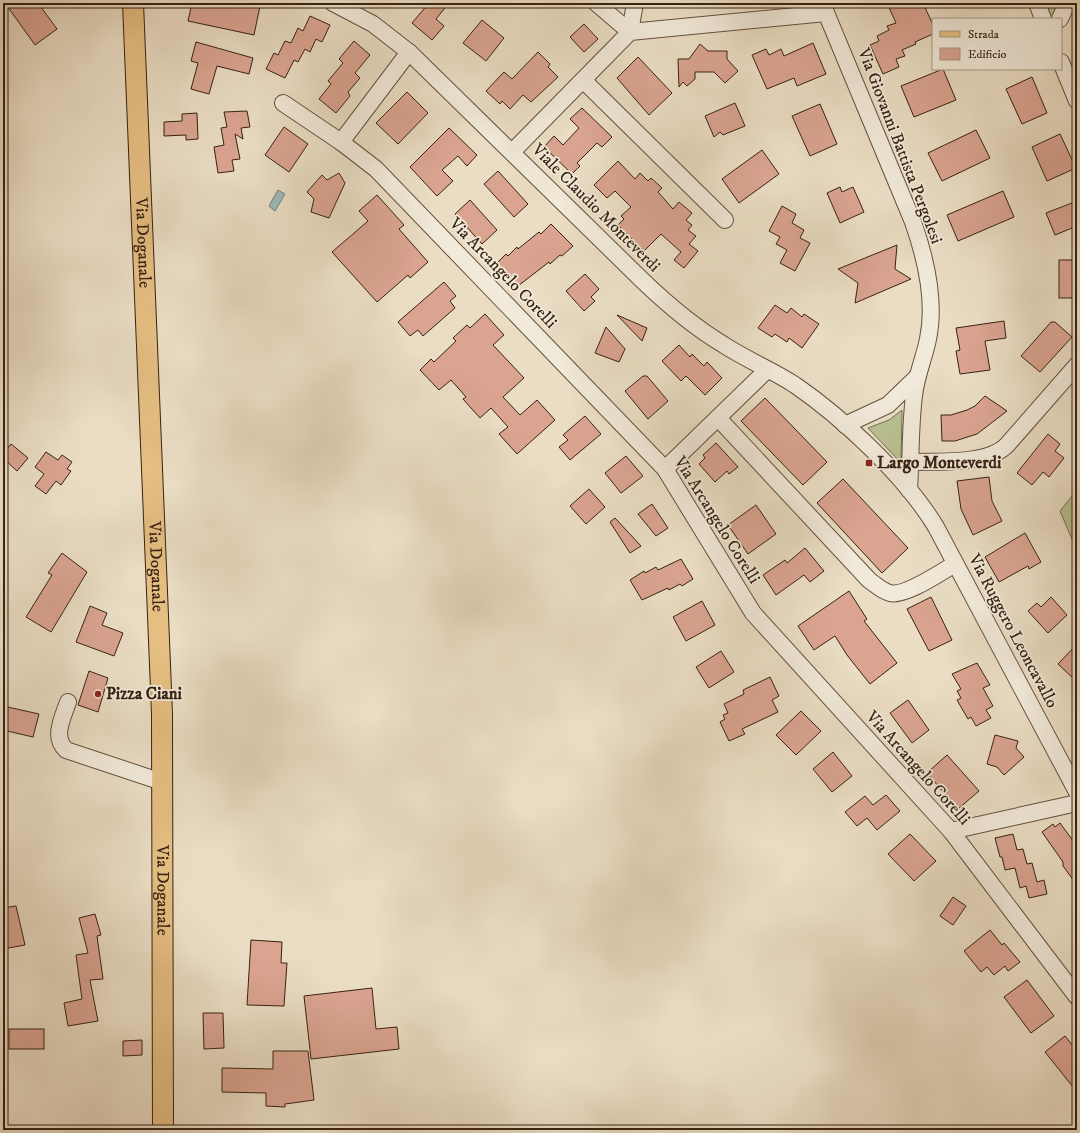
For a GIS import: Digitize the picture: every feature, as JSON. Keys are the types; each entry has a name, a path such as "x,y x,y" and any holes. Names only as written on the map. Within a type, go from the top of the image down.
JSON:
{"main road":[{"name":"Via Doganale","path":"133,3 162,714 163,1130"}],"street":[{"name":"Viale Claudio Monteverdi","path":"333,3 373,24 410,52 513,151 642,281 666,302 711,337 795,385 845,425"},
{"path":"596,3 630,32 824,8"},
{"path":"513,151 630,32 635,3"},
{"path":"1037,3 1043,18"},
{"path":"1060,18 1067,3"},
{"name":"Via Giovanni Battista Pergolesi","path":"824,8 914,222 930,290 931,318 927,347 917,378 913,406 909,490"},
{"path":"341,142 410,52"},
{"path":"1062,64 1077,101"},
{"path":"583,80 725,220"},
{"name":"Via Arcangelo Corelli","path":"283,103 341,142 387,180 665,469 753,613 951,831 1077,997"},
{"path":"911,462 978,459 1001,451 1077,365"},
{"path":"665,469 768,370"},
{"path":"845,425 888,405 917,378"},
{"path":"718,418 869,580 882,590 890,593 901,593 955,564"},
{"name":"Via Ruggero Leoncavallo","path":"845,425 909,490 930,518 1077,792"},
{"path":"68,702 59,734 60,743 66,750 162,782"},
{"path":"951,831 1077,802"}],"green space":[{"path":"1043,3 1059,3 1052,18 1050,18"},
{"path":"902,410 901,463 868,428 889,420"},
{"path":"1077,490 1077,551 1060,511"}],"water":[{"path":"278,190 285,194 275,211 269,206"}],"building":[{"path":"5,3 38,3 57,29 35,45"},
{"path":"192,3 248,3 260,6 254,35 188,21"},
{"path":"429,3 449,3 436,19 444,26 432,40 412,23"},
{"path":"887,3 923,3 932,23 932,34 902,50 905,56 896,59 899,67 883,74 870,45 879,41 877,36 889,30 887,26 896,23"},
{"path":"310,16 330,25 322,42 316,39 310,52 305,49 298,62 294,60 285,78 266,69 274,53 278,55 285,41 291,43 298,28 303,31"},
{"path":"482,20 504,38 486,61 463,43"},
{"path":"584,24 598,39 584,52 570,37"},
{"path":"354,41 370,55 355,73 360,78 348,92 350,96 336,113 319,99 331,84 328,81 343,63 339,59"},
{"path":"196,42 253,58 249,74 217,66 209,94 191,89 198,63 191,61"},
{"path":"813,43 826,74 797,86 794,78 767,89 752,55 766,49 769,55 781,49 784,56"},
{"path":"700,44 708,51 727,51 727,59 738,71 725,83 714,72 695,72 695,79 687,86 683,82 679,87 678,59 689,59"},
{"path":"538,52 550,64 548,67 558,77 531,102 523,95 510,109 502,101 500,104 486,91 504,72 512,79"},
{"path":"638,57 672,93 649,115 617,78"},
{"path":"943,70 956,100 914,117 901,86"},
{"path":"1032,77 1047,113 1022,124 1006,89"},
{"path":"407,92 428,113 398,144 376,123"},
{"path":"735,103 745,126 723,135 720,132 714,137 705,116"},
{"path":"820,104 837,144 810,156 792,116"},
{"path":"582,108 612,137 602,147 597,143 577,163 580,166 572,174 544,147 554,136 563,145 579,128 570,119"},
{"path":"247,111 250,127 241,128 243,139 235,134 240,159 232,160 234,171 218,173 214,147 224,145 221,128 227,127 224,112"},
{"path":"197,113 198,139 186,140 186,135 164,136 164,122 182,121 182,114"},
{"path":"284,127 308,144 289,172 265,155"},
{"path":"449,128 477,155 467,166 458,156 442,170 453,181 437,196 410,167"},
{"path":"976,130 990,158 942,181 928,153"},
{"path":"1060,134 1076,168 1047,181 1032,147"},
{"path":"762,150 779,174 739,203 722,179"},
{"path":"618,161 635,179 640,173 648,181 651,178 662,188 658,192 673,209 679,202 692,213 686,220 692,225 688,230 696,236 689,244 698,251 684,268 674,260 681,252 661,234 644,251 618,225 624,219 621,216 631,207 615,191 607,198 594,185"},
{"path":"498,171 528,204 514,217 484,184"},
{"path":"339,173 345,183 329,218 311,212 314,199 307,192 322,175 327,180"},
{"path":"840,187 842,192 853,187 864,212 840,223 827,193"},
{"path":"1003,191 1014,217 958,241 947,215"},
{"path":"377,195 404,225 399,229 428,262 410,278 408,275 377,302 332,252 368,221 359,211"},
{"path":"470,200 497,230 482,244 455,214"},
{"path":"1077,201 1077,226 1055,235 1046,213"},
{"path":"782,206 796,214 792,223 804,230 800,238 810,243 795,271 780,263 787,250 776,244 780,237 769,231"},
{"path":"551,224 573,246 562,256 560,255 550,264 549,262 518,286 496,264 506,254 508,256 517,247 518,249 539,232 541,234"},
{"path":"897,245 895,269 911,279 855,303 858,283 838,269"},
{"path":"1059,260 1077,260 1077,298 1059,298"},
{"path":"585,274 599,289 591,297 595,301 584,311 566,291"},
{"path":"444,282 456,296 450,301 455,308 423,336 418,330 410,336 398,322"},
{"path":"775,305 787,313 791,308 802,317 804,314 819,324 802,348 789,338 787,342 775,334 772,337 758,328"},
{"path":"485,314 504,335 493,345 524,378 503,397 520,415 537,400 555,420 517,454 499,434 508,427 491,408 480,418 463,399 466,397 451,380 439,390 420,370 431,359 434,362 456,341 453,338 467,325 470,328"},
{"path":"617,315 647,328 642,341"},
{"path":"1004,321 1006,338 985,341 990,370 960,374 956,351 960,350 956,328"},
{"path":"1051,322 1055,322 1072,337 1040,372 1021,356"},
{"path":"606,327 625,349 619,362 595,353"},
{"path":"679,345 690,357 692,354 704,366 707,362 722,378 705,395 686,376 681,381 662,361"},
{"path":"643,376 647,376 668,401 648,419 625,391"},
{"path":"985,396 1007,411 977,434 955,441 942,441 941,415 951,415 967,410 975,406"},
{"path":"765,398 827,462 803,485 741,421"},
{"path":"585,416 601,434 570,460 559,447 568,440 563,435"},
{"path":"1048,434 1060,444 1055,451 1064,458 1049,477 1043,472 1032,485 1017,473"},
{"path":"716,443 738,467 729,474 727,471 715,482 699,464 705,458 703,455"},
{"path":"11,444 28,458 17,471 3,458 3,454"},
{"path":"46,452 58,460 62,455 72,462 67,469 71,471 61,485 56,481 46,494 35,486 44,474 35,467"},
{"path":"626,456 643,476 621,493 605,473"},
{"path":"989,477 992,501 1002,521 973,535 961,509 957,481"},
{"path":"843,479 908,548 882,573 817,503"},
{"path":"589,489 605,507 586,524 570,506"},
{"path":"652,504 668,528 656,536 638,514"},
{"path":"756,505 776,534 748,554 728,525"},
{"path":"615,518 641,546 630,553 610,522"},
{"path":"1025,533 1041,562 1029,569 1028,566 999,582 985,557"},
{"path":"805,548 824,571 810,582 804,575 776,595 763,575 785,560 787,563"},
{"path":"62,553 87,572 51,632 26,617 52,575 48,573"},
{"path":"681,559 693,579 682,586 680,584 669,590 668,588 642,600 630,580 644,571 645,573 656,567 658,570"},
{"path":"849,591 867,619 864,621 897,663 870,684 847,655 835,636 814,650 798,626"},
{"path":"931,597 952,640 929,651 907,609"},
{"path":"1051,597 1067,615 1048,633 1028,611 1037,603 1041,607"},
{"path":"702,601 715,625 686,641 673,617"},
{"path":"90,606 107,613 102,625 123,633 114,656 76,642"},
{"path":"1077,644 1077,682 1058,664"},
{"path":"721,651 734,672 709,688 696,667"},
{"path":"977,663 990,685 983,688 993,706 986,710 991,718 976,726 971,717 968,719 957,700 961,698 957,691 961,689 952,674"},
{"path":"89,671 108,678 98,712 78,705"},
{"path":"770,677 779,696 772,700 778,712 742,729 745,734 729,741 720,722 725,719 723,715 728,713 724,704 744,694 743,690"},
{"path":"908,700 929,730 912,743 890,713"},
{"path":"3,706 39,714 33,737 3,730"},
{"path":"801,711 821,731 796,755 776,735"},
{"path":"995,735 1018,741 1016,748 1024,757 1004,775 997,767 987,764"},
{"path":"833,752 852,776 832,792 813,769"},
{"path":"947,755 979,791 958,809 927,773"},
{"path":"886,795 900,811 877,830 867,818 857,826 845,812 865,796 873,805"},
{"path":"1060,823 1076,845 1073,848 1077,854 1077,885 1063,866 1063,862 1042,832 1053,824 1055,827"},
{"path":"910,834 936,861 914,881 888,854"},
{"path":"1013,834 1017,850 1023,849 1027,864 1032,863 1037,882 1044,880 1047,894 1029,898 1026,886 1020,888 1015,868 1005,870 995,838"},
{"path":"953,897 966,906 953,925 940,916"},
{"path":"16,906 25,945 3,949 3,908"},
{"path":"95,914 101,935 97,936 103,979 90,980 98,1021 68,1026 64,1003 82,999 76,955 88,953 79,918"},
{"path":"990,930 1002,945 1004,943 1020,962 1008,971 1005,966 994,975 987,967 981,972 964,951"},
{"path":"251,940 282,942 281,963 287,963 284,1006 247,1005"},
{"path":"1027,980 1054,1016 1031,1033 1004,997"},
{"path":"372,988 376,1029 397,1027 399,1049 311,1059 304,996"},
{"path":"203,1013 223,1013 224,1048 204,1049"},
{"path":"9,1029 44,1029 44,1049 9,1049"},
{"path":"1065,1036 1077,1051 1072,1055 1077,1061 1077,1092 1045,1052"},
{"path":"142,1040 142,1055 123,1056 123,1041"},
{"path":"273,1051 308,1051 314,1100 285,1104 285,1107 266,1106 266,1093 222,1092 222,1068 273,1069"}],"place":[{"name":"Largo Monteverdi","path":"869,463"},
{"name":"Pizza Ciani","path":"98,694"}]}
